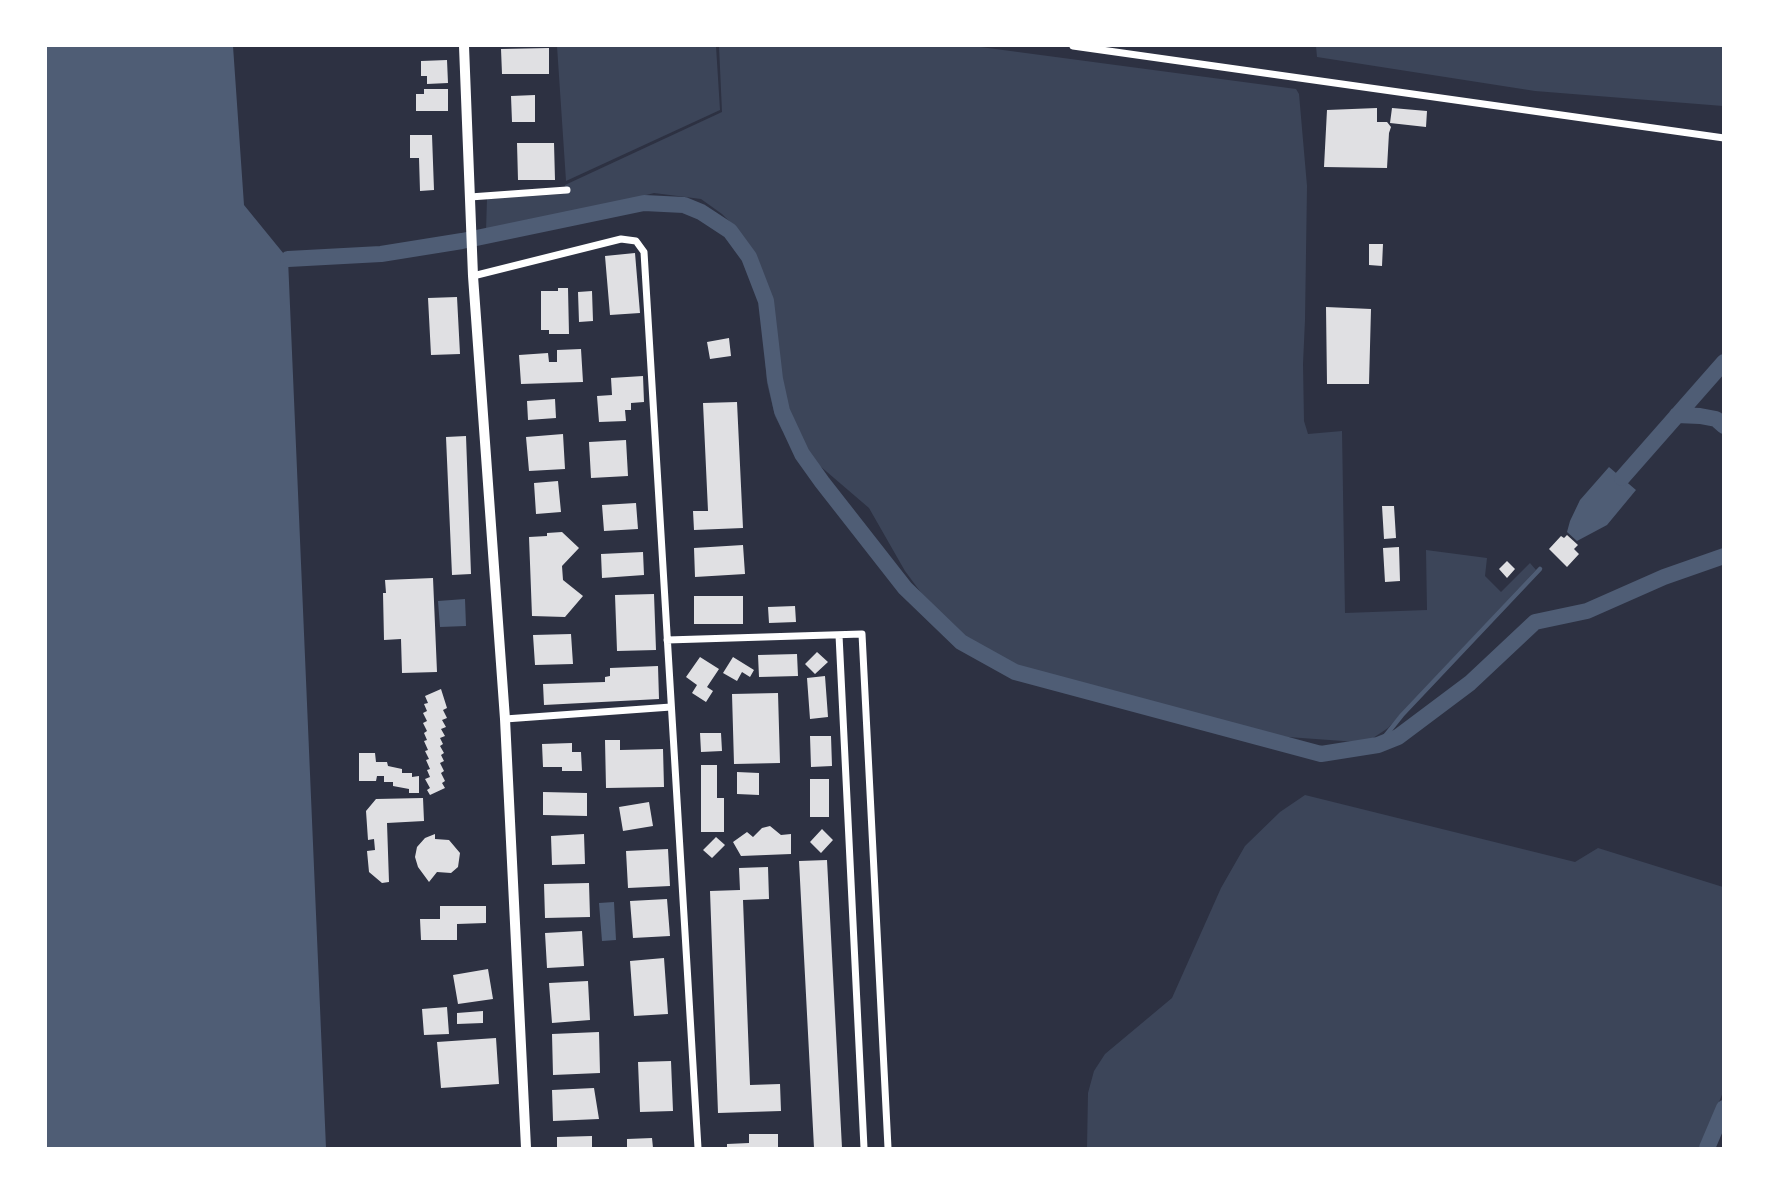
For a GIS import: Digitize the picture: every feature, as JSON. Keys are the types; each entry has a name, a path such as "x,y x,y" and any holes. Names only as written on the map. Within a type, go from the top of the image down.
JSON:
{"main road":[{"path":"464,46 472,272 505,719 526,1149"}],"street":[{"path":"1073,46 1724,138"},
{"path":"470,197 567,190"},
{"path":"472,272 621,239 636,241 645,255 698,1149"},
{"path":"839,635 864,1149"},
{"path":"667,640 862,635 888,1149"},
{"path":"505,719 671,708"}],"shaded area":[{"path":"46,46 233,46 244,205 288,259 326,1148 46,1148"},
{"path":"557,46 716,46 720,110 566,181"},
{"path":"719,46 973,46 1296,89 1299,94 1307,186 1304,421 1308,434 1342,431 1345,613 1427,610 1426,550 1487,558 1485,576 1501,592 1530,563 1536,570 1388,728 1370,740 1357,742 1274,736 1240,729 1201,728 1145,714 1113,705 1059,680 1014,666 975,645 942,618 922,594 905,571 869,508 792,442 782,430 775,416 767,383 760,293 753,264 738,230 722,214 701,199 654,193 593,209 486,231 487,199 564,194 565,185 722,112"},
{"path":"1316,46 1723,46 1723,106 1535,91 1317,57"},
{"path":"1609,467 1636,490 1607,525 1577,541 1567,532 1570,521 1580,500"},
{"path":"465,599 466,626 440,627 438,601"},
{"path":"1305,795 1575,862 1598,848 1723,887 1723,1092 1701,1148 1087,1148 1088,1093 1094,1071 1105,1054 1172,998 1221,888 1245,846 1280,812"},
{"path":"614,902 616,940 602,941 599,903"}],"building":[{"path":"549,48 549,74 502,74 501,49"},
{"path":"447,60 448,83 427,84 427,76 421,76 421,61"},
{"path":"424,89 448,89 448,111 416,111 416,94 424,94"},
{"path":"535,95 535,122 512,122 511,96"},
{"path":"1377,108 1377,122 1387,122 1391,127 1387,168 1324,167 1327,110"},
{"path":"1392,108 1427,111 1426,127 1390,123"},
{"path":"410,135 432,135 434,190 420,191 419,158 410,158"},
{"path":"517,143 554,143 555,180 518,180"},
{"path":"1369,244 1383,244 1382,266 1369,265"},
{"path":"635,253 640,313 610,315 605,256"},
{"path":"558,288 568,288 569,334 549,334 549,330 541,330 541,291 558,291"},
{"path":"592,291 593,321 579,322 578,292"},
{"path":"457,297 460,354 431,355 428,298"},
{"path":"1326,307 1371,309 1369,384 1327,384"},
{"path":"729,338 731,356 710,359 707,342"},
{"path":"581,349 583,382 521,384 519,355 548,353 549,362 557,362 557,350"},
{"path":"643,376 644,402 631,403 631,410 625,410 626,421 599,422 597,396 612,395 611,378"},
{"path":"555,399 556,418 528,420 527,401"},
{"path":"737,402 743,528 694,530 693,511 708,511 703,403"},
{"path":"563,434 565,469 529,471 526,437"},
{"path":"466,436 471,574 452,575 446,437"},
{"path":"626,440 628,476 591,478 589,442"},
{"path":"558,481 561,512 536,514 534,483"},
{"path":"636,503 638,529 604,531 602,505"},
{"path":"1382,506 1394,506 1396,538 1384,539"},
{"path":"562,532 579,548 562,566 563,580 583,596 565,617 532,616 529,537"},
{"path":"1567,535 1578,545 1574,549 1579,554 1567,567 1549,549 1561,536 1564,538"},
{"path":"743,545 745,574 695,577 694,548"},
{"path":"1399,547 1400,581 1385,582 1383,548"},
{"path":"643,552 644,575 602,578 601,554"},
{"path":"1507,561 1515,569 1507,578 1499,569"},
{"path":"433,578 437,672 402,673 401,639 384,640 385,580"},
{"path":"654,594 656,650 617,651 615,595"},
{"path":"694,596 743,596 743,624 694,624"},
{"path":"795,606 796,622 769,623 768,607"},
{"path":"571,634 573,664 535,665 533,635"},
{"path":"817,652 828,662 815,674 805,664"},
{"path":"797,654 798,676 759,677 758,655"},
{"path":"700,657 719,669 707,687 713,691 706,702 692,693 697,685 686,677"},
{"path":"733,657 754,670 750,677 742,672 737,681 723,673"},
{"path":"658,666 659,699 544,705 543,684 605,682 605,677 610,676 610,668"},
{"path":"825,676 828,717 810,719 807,678"},
{"path":"441,689 447,708 443,710 447,718 442,720 446,727 441,729 445,736 440,738 444,753 441,755 444,761 440,763 445,781 442,783 445,788 430,795 425,779 430,777 427,770 430,769 424,741 427,740 424,733 427,731 423,723 427,721 423,713 427,711 424,704 428,703 425,696"},
{"path":"778,693 780,763 734,764 732,694"},
{"path":"700,733 721,733 722,751 701,752"},
{"path":"810,736 831,736 832,766 811,767"},
{"path":"605,740 620,740 620,750 663,749 664,787 606,788"},
{"path":"572,743 572,752 581,752 582,771 543,767 542,744"},
{"path":"359,753 375,753 376,762 387,762 388,766 402,769 402,773 412,773 412,777 419,776 419,793 409,793 409,789 393,786 393,782 384,782 384,776 377,776 376,781 359,781"},
{"path":"701,765 717,765 717,798 724,798 724,832 701,832"},
{"path":"737,772 759,773 759,795 737,794"},
{"path":"810,779 829,779 829,817 810,817"},
{"path":"543,792 587,793 587,816 543,815"},
{"path":"423,798 424,821 387,823 389,882 382,883 369,872 367,851 375,850 374,839 368,840 366,811 376,799"},
{"path":"649,802 653,826 623,831 619,807"},
{"path":"770,826 781,835 791,834 791,854 741,856 733,842 747,832 753,837 762,828"},
{"path":"822,829 833,840 821,853 810,842"},
{"path":"435,834 435,839 449,840 460,853 458,867 451,873 437,872 429,882 418,867 415,857 417,847 425,838"},
{"path":"584,834 585,864 552,865 551,836"},
{"path":"716,837 725,845 712,858 703,850"},
{"path":"668,849 670,886 628,888 626,851"},
{"path":"827,860 842,1148 814,1148 799,861"},
{"path":"768,867 769,899 743,900 750,1085 780,1084 781,1111 718,1113 710,891 740,890 739,868"},
{"path":"589,883 590,917 545,918 544,884"},
{"path":"667,899 670,936 633,938 630,901"},
{"path":"440,906 486,906 486,923 457,924 457,940 421,940 420,919 440,919"},
{"path":"582,931 584,966 547,968 545,933"},
{"path":"664,958 668,1014 634,1016 630,961"},
{"path":"488,969 493,999 458,1004 453,975"},
{"path":"588,981 590,1020 552,1023 549,983"},
{"path":"447,1007 449,1034 424,1035 422,1009"},
{"path":"483,1011 483,1023 457,1024 457,1013"},
{"path":"599,1032 600,1073 553,1075 552,1034"},
{"path":"496,1038 499,1084 441,1088 437,1042"},
{"path":"671,1061 673,1111 640,1112 638,1062"},
{"path":"594,1088 599,1119 553,1121 552,1090"},
{"path":"749,1134 778,1134 778,1148 727,1148 727,1144 749,1143"},
{"path":"592,1136 592,1148 557,1148 557,1137"},
{"path":"652,1138 653,1148 627,1148 627,1139"}],"waterway":[{"path":"288,259 381,254 462,241 644,203 684,205 701,212 730,231 749,257 766,301 775,379 782,411 802,454 905,588 961,642 1015,672 1321,754 1378,745 1398,737 1470,683 1535,622 1587,611 1664,577 1724,556"},
{"path":"1622,478 1724,362"},
{"path":"1677,415 1716,419 1724,426"},
{"path":"1378,745 1402,715 1540,569"},
{"path":"1707,1148 1724,1108"}]}
